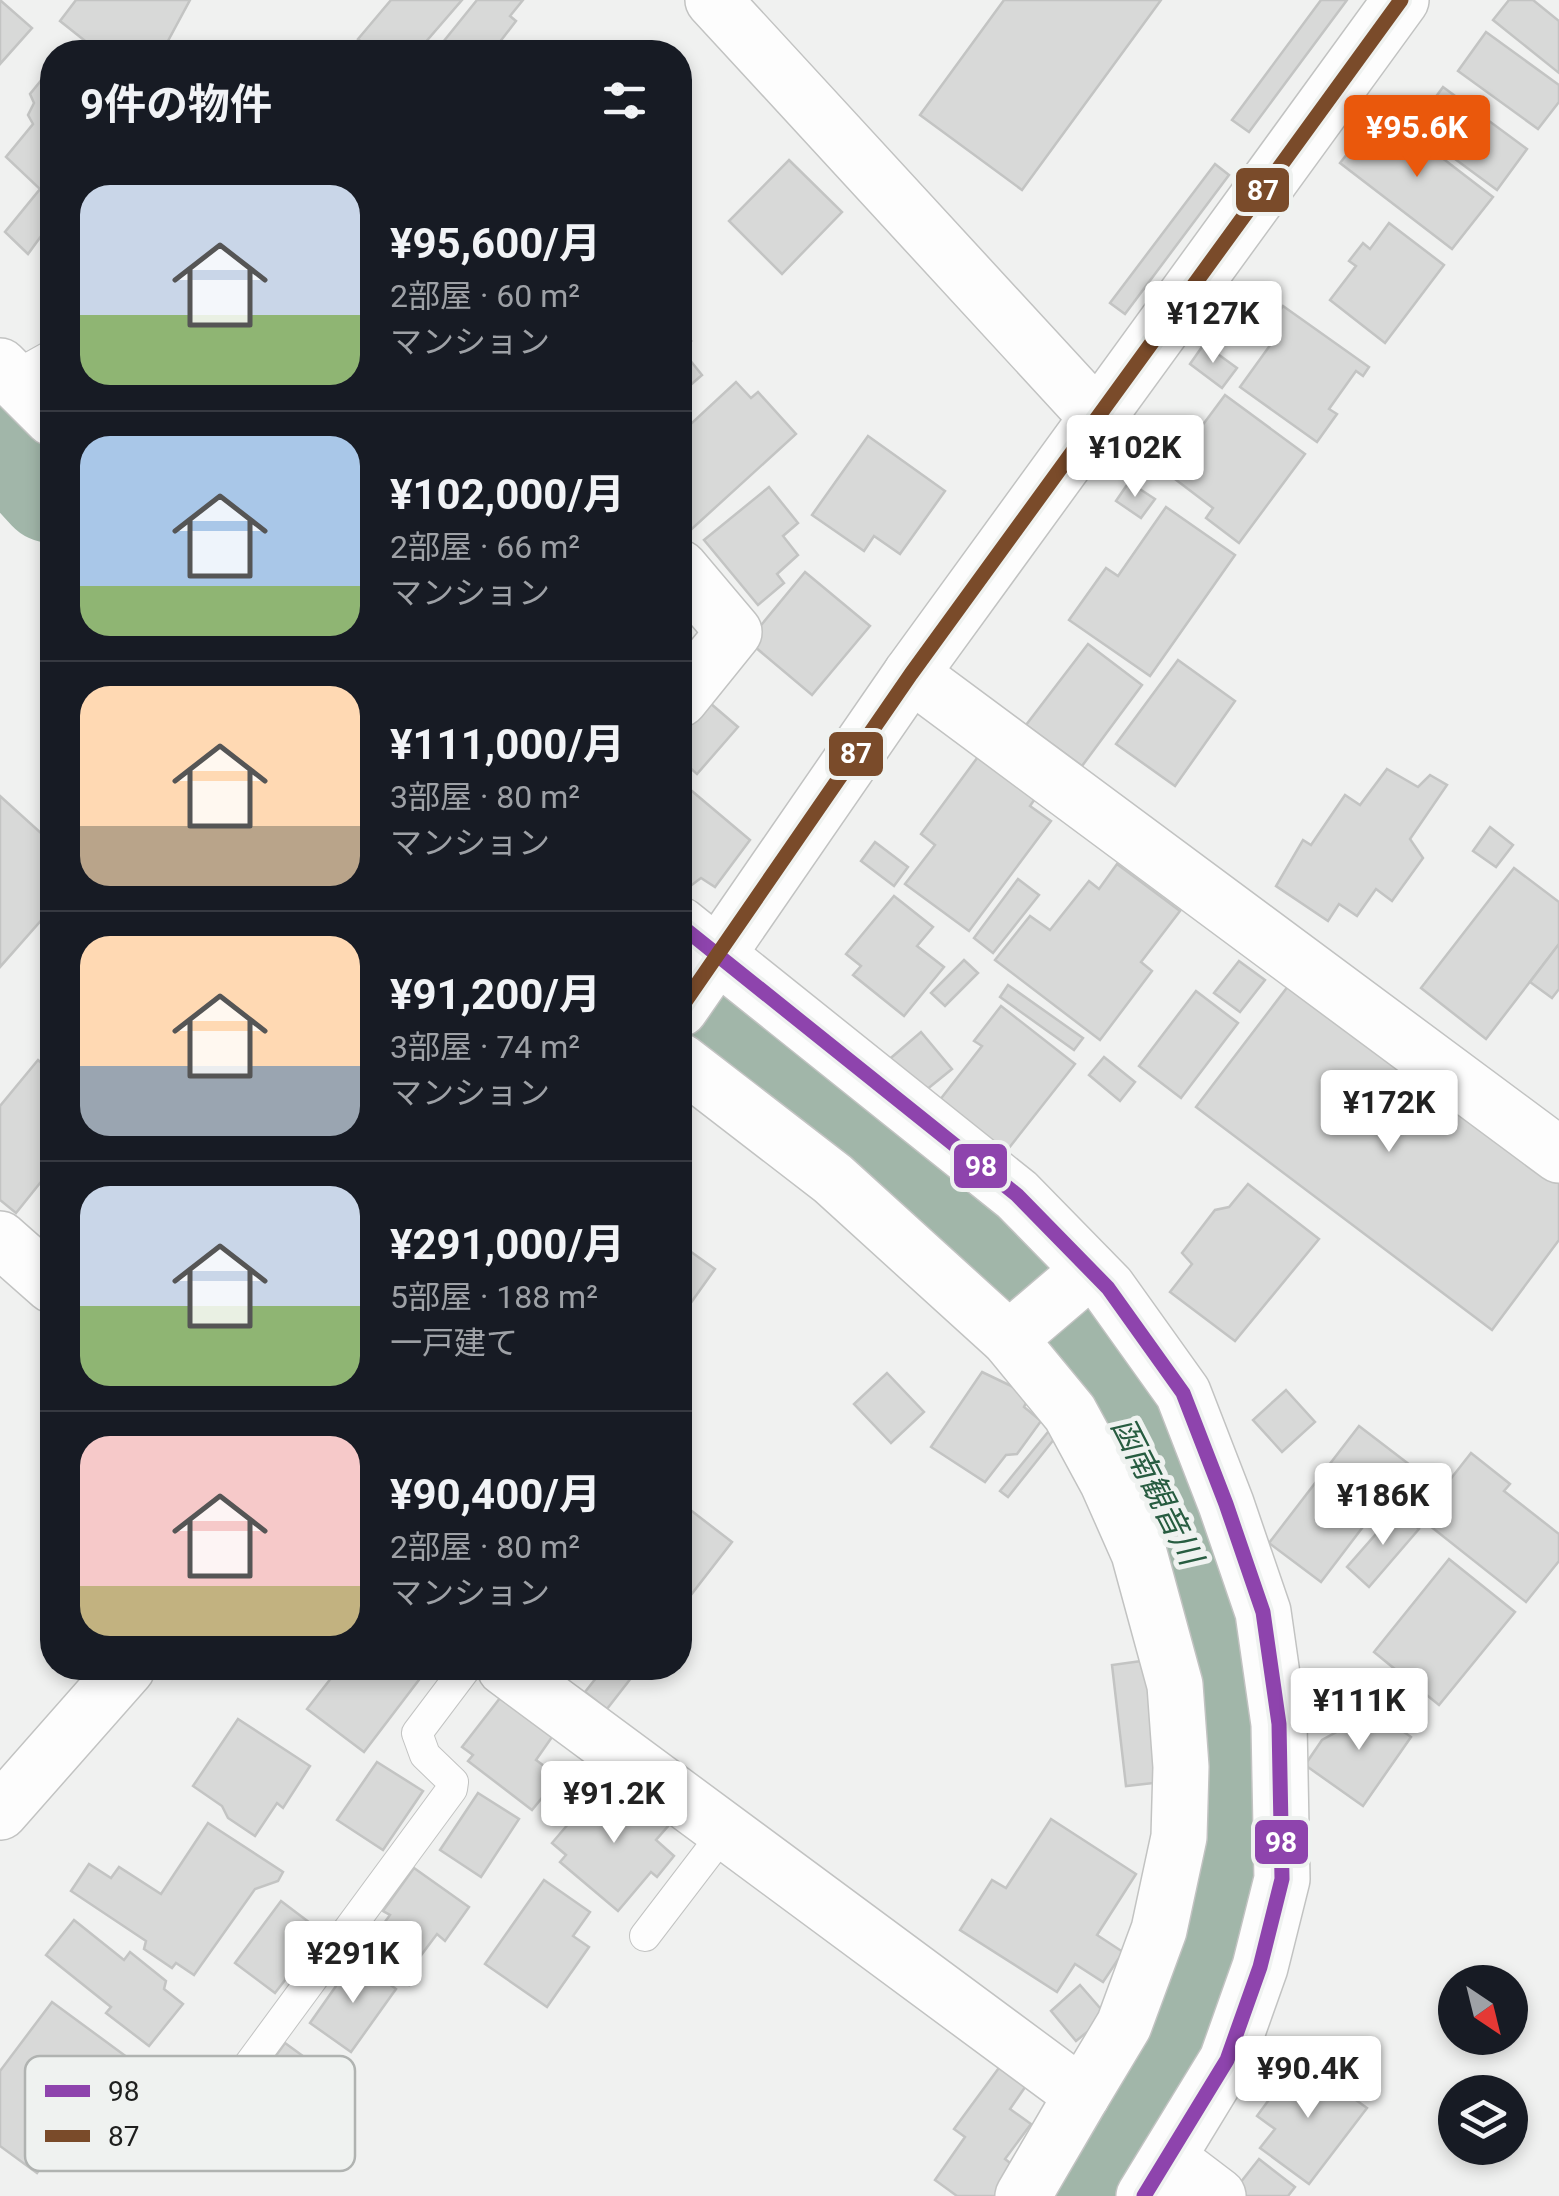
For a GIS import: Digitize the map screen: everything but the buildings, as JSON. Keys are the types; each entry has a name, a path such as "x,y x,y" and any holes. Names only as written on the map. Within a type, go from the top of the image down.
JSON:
{"street":[{"path":"713,0 1096,416"},
{"path":"1218,2196 1156,2177 1227,2060 1260,1967 1282,1879 1279,1724 1263,1612 1183,1393 1108,1288 1079,1279 1017,1194 696,965 1401,0"},
{"path":"21,366 40,398"},
{"path":"692,582 734,632 692,685"},
{"path":"911,674 1559,1155"},
{"path":"692,1070 833,1180 1017,1332 1070,1413 1108,1483 1138,1554 1175,1686 1181,1767 1179,1838 1158,1930 1124,2025 1022,2196"},
{"path":"0,1239 40,1274"},
{"path":"1017,1332 1079,1279"},
{"path":"0,1812 117,1680"},
{"path":"521,1680 1082,2095"}],"lane":[{"path":"255,2056 452,1788 453,1782 425,1755 417,1734 457,1680"},
{"path":"645,1936 726,1830"}],"waterway":[{"name":"函南観音川","path":"0,432 40,475"},
{"name":"函南観音川","path":"692,1009 1008,1263 1115,1408 1196,1557 1229,1689 1218,1896 1152,2070 1075,2196"}],"transit line":[{"name":"87","path":"692,992 911,674 1401,0"},
{"name":"98","path":"692,935 1017,1195 1108,1288 1183,1393 1226,1504 1263,1612 1279,1724 1282,1879 1260,1967 1227,2060 1144,2196"}]}
